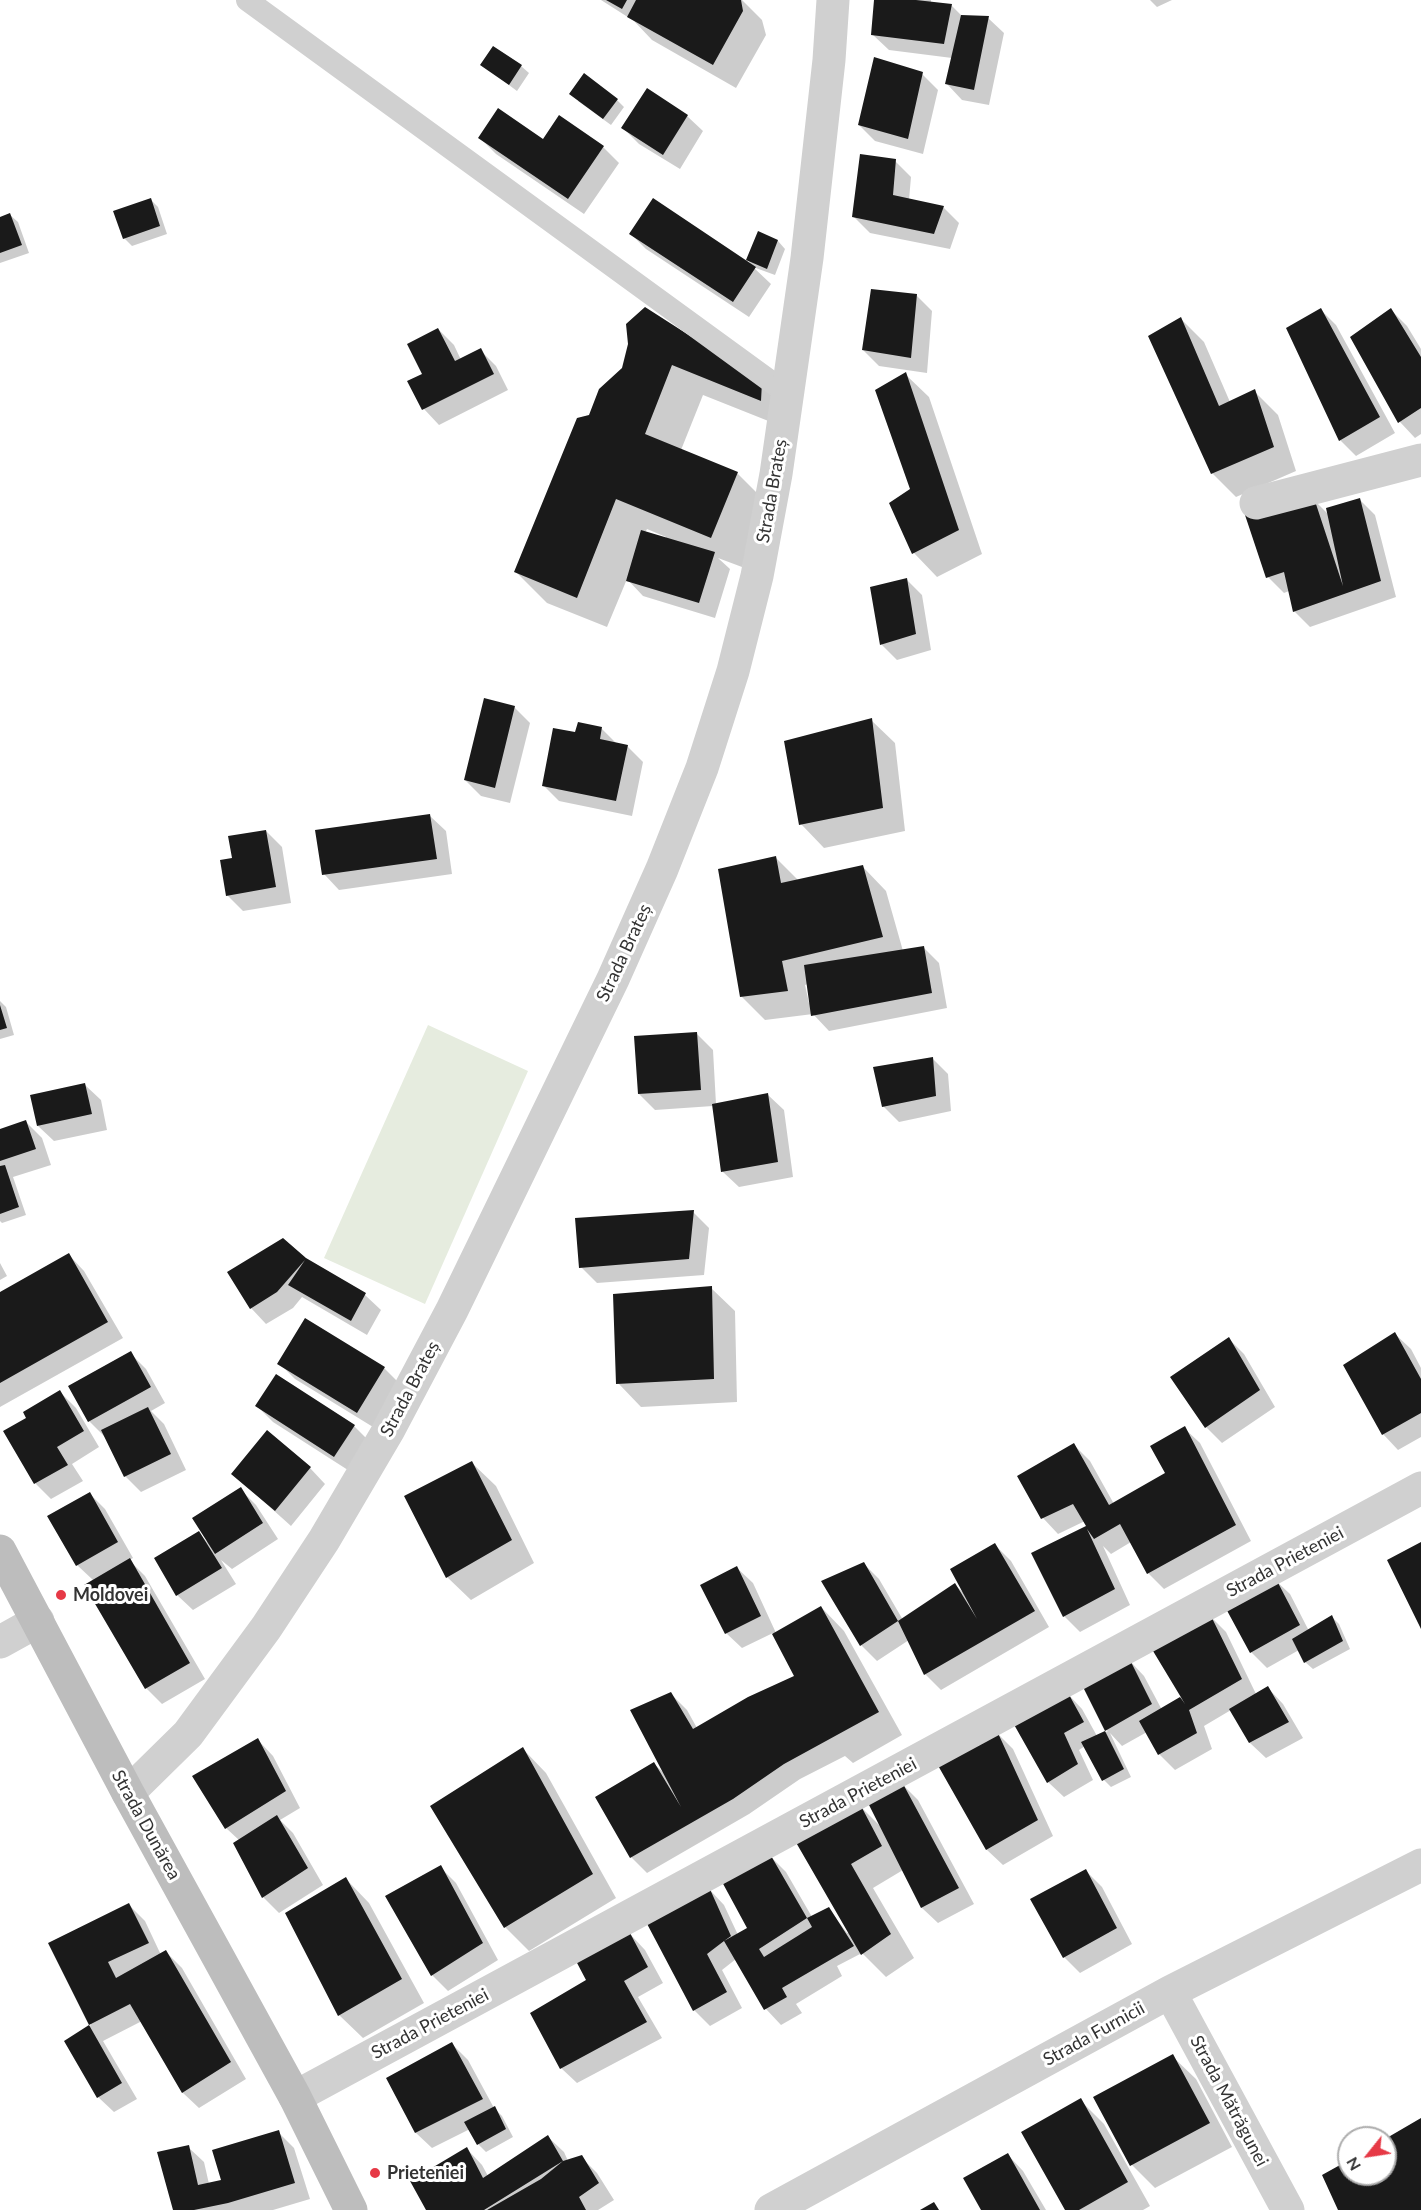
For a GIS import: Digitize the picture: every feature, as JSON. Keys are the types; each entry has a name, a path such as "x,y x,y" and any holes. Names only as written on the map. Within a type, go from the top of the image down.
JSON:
{"street":[{"name":"Strada Brateș","path":"128,1793 195,1725 266,1628 324,1540 388,1431 452,1310 613,979 662,869 698,778 734,671 757,576 776,474 809,235 829,60 833,0"},
{"path":"1256,504 1421,460"},
{"name":"Strada Prieteniei","path":"295,2097 1421,1488"},
{"name":"Strada Dunărea","path":"0,1551 128,1793 295,2097 351,2210"},
{"path":"0,1642 38,1621"},
{"name":"Strada Furnicii","path":"771,2210 1170,1992 1421,1865"},
{"name":"Strada Mătrăgunei","path":"1170,1992 1288,2210"}],"lane":[{"path":"247,0 788,394"}],"shaded area":[{"path":"428,1025 528,1071 425,1304 324,1258"}],"building":[{"path":"606,0 627,0 622,9"},
{"path":"636,0 741,0 743,11 713,65 627,17"},
{"path":"874,0 916,0 952,4 944,44 871,35"},
{"path":"961,15 989,16 974,90 945,84"},
{"path":"493,46 522,65 509,85 480,65"},
{"path":"874,57 923,72 908,139 858,125"},
{"path":"584,73 618,99 603,119 569,94"},
{"path":"647,88 688,115 663,155 621,128"},
{"path":"498,108 543,139 559,115 604,146 568,199 478,138"},
{"path":"860,154 896,159 893,195 944,206 934,234 852,217"},
{"path":"151,198 160,226 123,239 113,211"},
{"path":"653,198 756,267 733,302 629,234"},
{"path":"10,213 22,245 0,253 0,217"},
{"path":"758,231 778,240 767,269 746,260"},
{"path":"871,289 917,294 911,358 862,350"},
{"path":"645,307 762,382 761,401 672,365 645,434 738,472 711,538 616,499 577,598 514,572 577,418 589,415 599,389 622,368 628,344 626,324"},
{"path":"1321,308 1380,417 1339,441 1286,328"},
{"path":"1391,308 1421,357 1421,408 1398,423 1350,337"},
{"path":"1181,317 1219,406 1255,389 1274,447 1211,474 1148,336"},
{"path":"438,328 455,361 481,348 494,374 422,410 407,381 422,374 407,344"},
{"path":"906,372 959,530 912,554 889,503 910,489 875,390"},
{"path":"1314,498 1343,586 1326,508 1360,498 1381,581 1293,612 1284,572 1266,578 1245,515"},
{"path":"641,530 715,552 699,603 626,581"},
{"path":"907,578 916,634 880,645 870,587"},
{"path":"484,698 515,706 495,788 464,780"},
{"path":"872,718 883,808 799,825 784,741"},
{"path":"578,722 602,727 600,739 628,745 616,801 542,786 553,728 575,732"},
{"path":"430,814 437,859 322,875 315,830"},
{"path":"266,830 276,887 226,896 220,860 232,858 228,836"},
{"path":"776,856 781,883 863,865 883,937 782,961 788,991 740,997 718,869"},
{"path":"924,946 932,993 811,1016 804,965"},
{"path":"0,1005 7,1028 0,1030"},
{"path":"697,1032 701,1090 638,1094 634,1036"},
{"path":"933,1057 936,1096 882,1107 873,1067"},
{"path":"85,1083 92,1114 37,1126 30,1095"},
{"path":"768,1093 778,1162 721,1172 712,1104"},
{"path":"26,1120 36,1149 0,1161 0,1129"},
{"path":"5,1165 19,1207 0,1214 0,1166"},
{"path":"694,1210 689,1259 579,1268 575,1218"},
{"path":"283,1238 306,1258 366,1293 351,1321 288,1285 305,1260 277,1292 250,1309 227,1272"},
{"path":"69,1253 108,1322 0,1383 0,1292"},
{"path":"712,1286 714,1379 616,1384 613,1294"},
{"path":"305,1318 385,1367 357,1413 277,1364"},
{"path":"1395,1332 1421,1379 1421,1413 1382,1435 1343,1365"},
{"path":"1229,1337 1260,1390 1205,1428 1170,1377"},
{"path":"131,1351 151,1387 88,1422 68,1386"},
{"path":"276,1374 355,1425 334,1457 255,1406"},
{"path":"60,1390 84,1431 57,1447 68,1465 34,1484 3,1431 26,1418 23,1412"},
{"path":"148,1407 171,1454 124,1477 101,1430"},
{"path":"1185,1426 1236,1525 1147,1574 1120,1524 1094,1539 1087,1529 1115,1589 1063,1617 1031,1553 1086,1526 1073,1504 1041,1519 1017,1476 1074,1443 1109,1505 1165,1473 1150,1446"},
{"path":"267,1430 311,1467 275,1511 231,1474"},
{"path":"472,1461 512,1540 446,1578 404,1496"},
{"path":"241,1487 263,1523 215,1554 192,1518"},
{"path":"90,1492 118,1542 76,1566 47,1516"},
{"path":"199,1531 222,1568 176,1596 154,1558"},
{"path":"1421,1542 1421,1629 1387,1560"},
{"path":"995,1543 1035,1611 924,1675 898,1621 955,1583 977,1619 950,1569"},
{"path":"130,1558 190,1663 145,1689 84,1585"},
{"path":"864,1562 898,1621 860,1646 821,1581"},
{"path":"737,1566 761,1616 725,1634 700,1585"},
{"path":"1275,1577 1300,1625 1250,1653 1224,1605"},
{"path":"821,1606 879,1712 784,1764 733,1799 630,1858 595,1797 654,1762 681,1807 630,1710 671,1692 693,1729 748,1697 794,1676 772,1634"},
{"path":"1210,1614 1242,1679 1189,1710 1197,1733 1158,1755 1139,1721 1180,1697 1185,1704 1150,1646"},
{"path":"1332,1615 1343,1641 1304,1663 1292,1639"},
{"path":"1129,1658 1152,1704 1105,1731 1081,1683"},
{"path":"1268,1686 1289,1722 1249,1743 1229,1709"},
{"path":"1067,1691 1084,1722 1064,1733 1078,1764 1047,1783 1012,1721"},
{"path":"997,1731 1038,1820 986,1850 936,1762"},
{"path":"1105,1731 1124,1769 1102,1781 1081,1742"},
{"path":"258,1738 286,1791 225,1829 192,1776"},
{"path":"523,1747 593,1874 504,1928 430,1806"},
{"path":"902,1782 959,1888 921,1908 868,1803"},
{"path":"860,1804 882,1846 851,1864 891,1934 861,1955 794,1839"},
{"path":"277,1815 308,1868 262,1898 233,1843"},
{"path":"770,1854 807,1918 829,1907 854,1946 782,1988 787,1997 764,2010 724,1941 747,1928 721,1880","holes":["807,1918 812,1927 764,1957 759,1949"]},
{"path":"441,1865 483,1943 431,1976 385,1896"},
{"path":"1086,1869 1117,1928 1063,1958 1030,1899"},
{"path":"346,1877 402,1979 338,2016 285,1913"},
{"path":"709,1887 731,1936 707,1954 727,1992 693,2011 645,1920"},
{"path":"129,1903 149,1943 108,1962 116,1978 166,1950 231,2062 182,2093 130,2004 89,2025 48,1943"},
{"path":"630,1933 648,1967 624,1981 647,2022 560,2069 530,2013 586,1980 576,1961"},
{"path":"89,2025 122,2083 97,2098 64,2041"},
{"path":"452,2042 483,2099 415,2133 386,2078"},
{"path":"1173,2054 1210,2123 1130,2166 1093,2097"},
{"path":"1081,2098 1128,2182 1079,2210 1065,2210 1021,2132"},
{"path":"495,2106 506,2129 477,2145 464,2122"},
{"path":"1421,2118 1421,2210 1338,2210 1322,2175 1337,2167 1337,2186 1397,2186 1397,2132"},
{"path":"279,2130 295,2183 228,2203 194,2210 173,2210 157,2152 189,2145 198,2185 221,2180 212,2150"},
{"path":"548,2135 563,2161 484,2210 426,2210 410,2181 467,2147 483,2178"},
{"path":"1008,2153 1040,2210 981,2210 963,2178"},
{"path":"582,2155 599,2183 579,2197 586,2210 487,2210 541,2179 563,2161"},
{"path":"934,2202 939,2210 920,2210"}],"place":[{"name":"Moldovei","path":"61,1595"},
{"name":"Prieteniei","path":"375,2173"}]}
